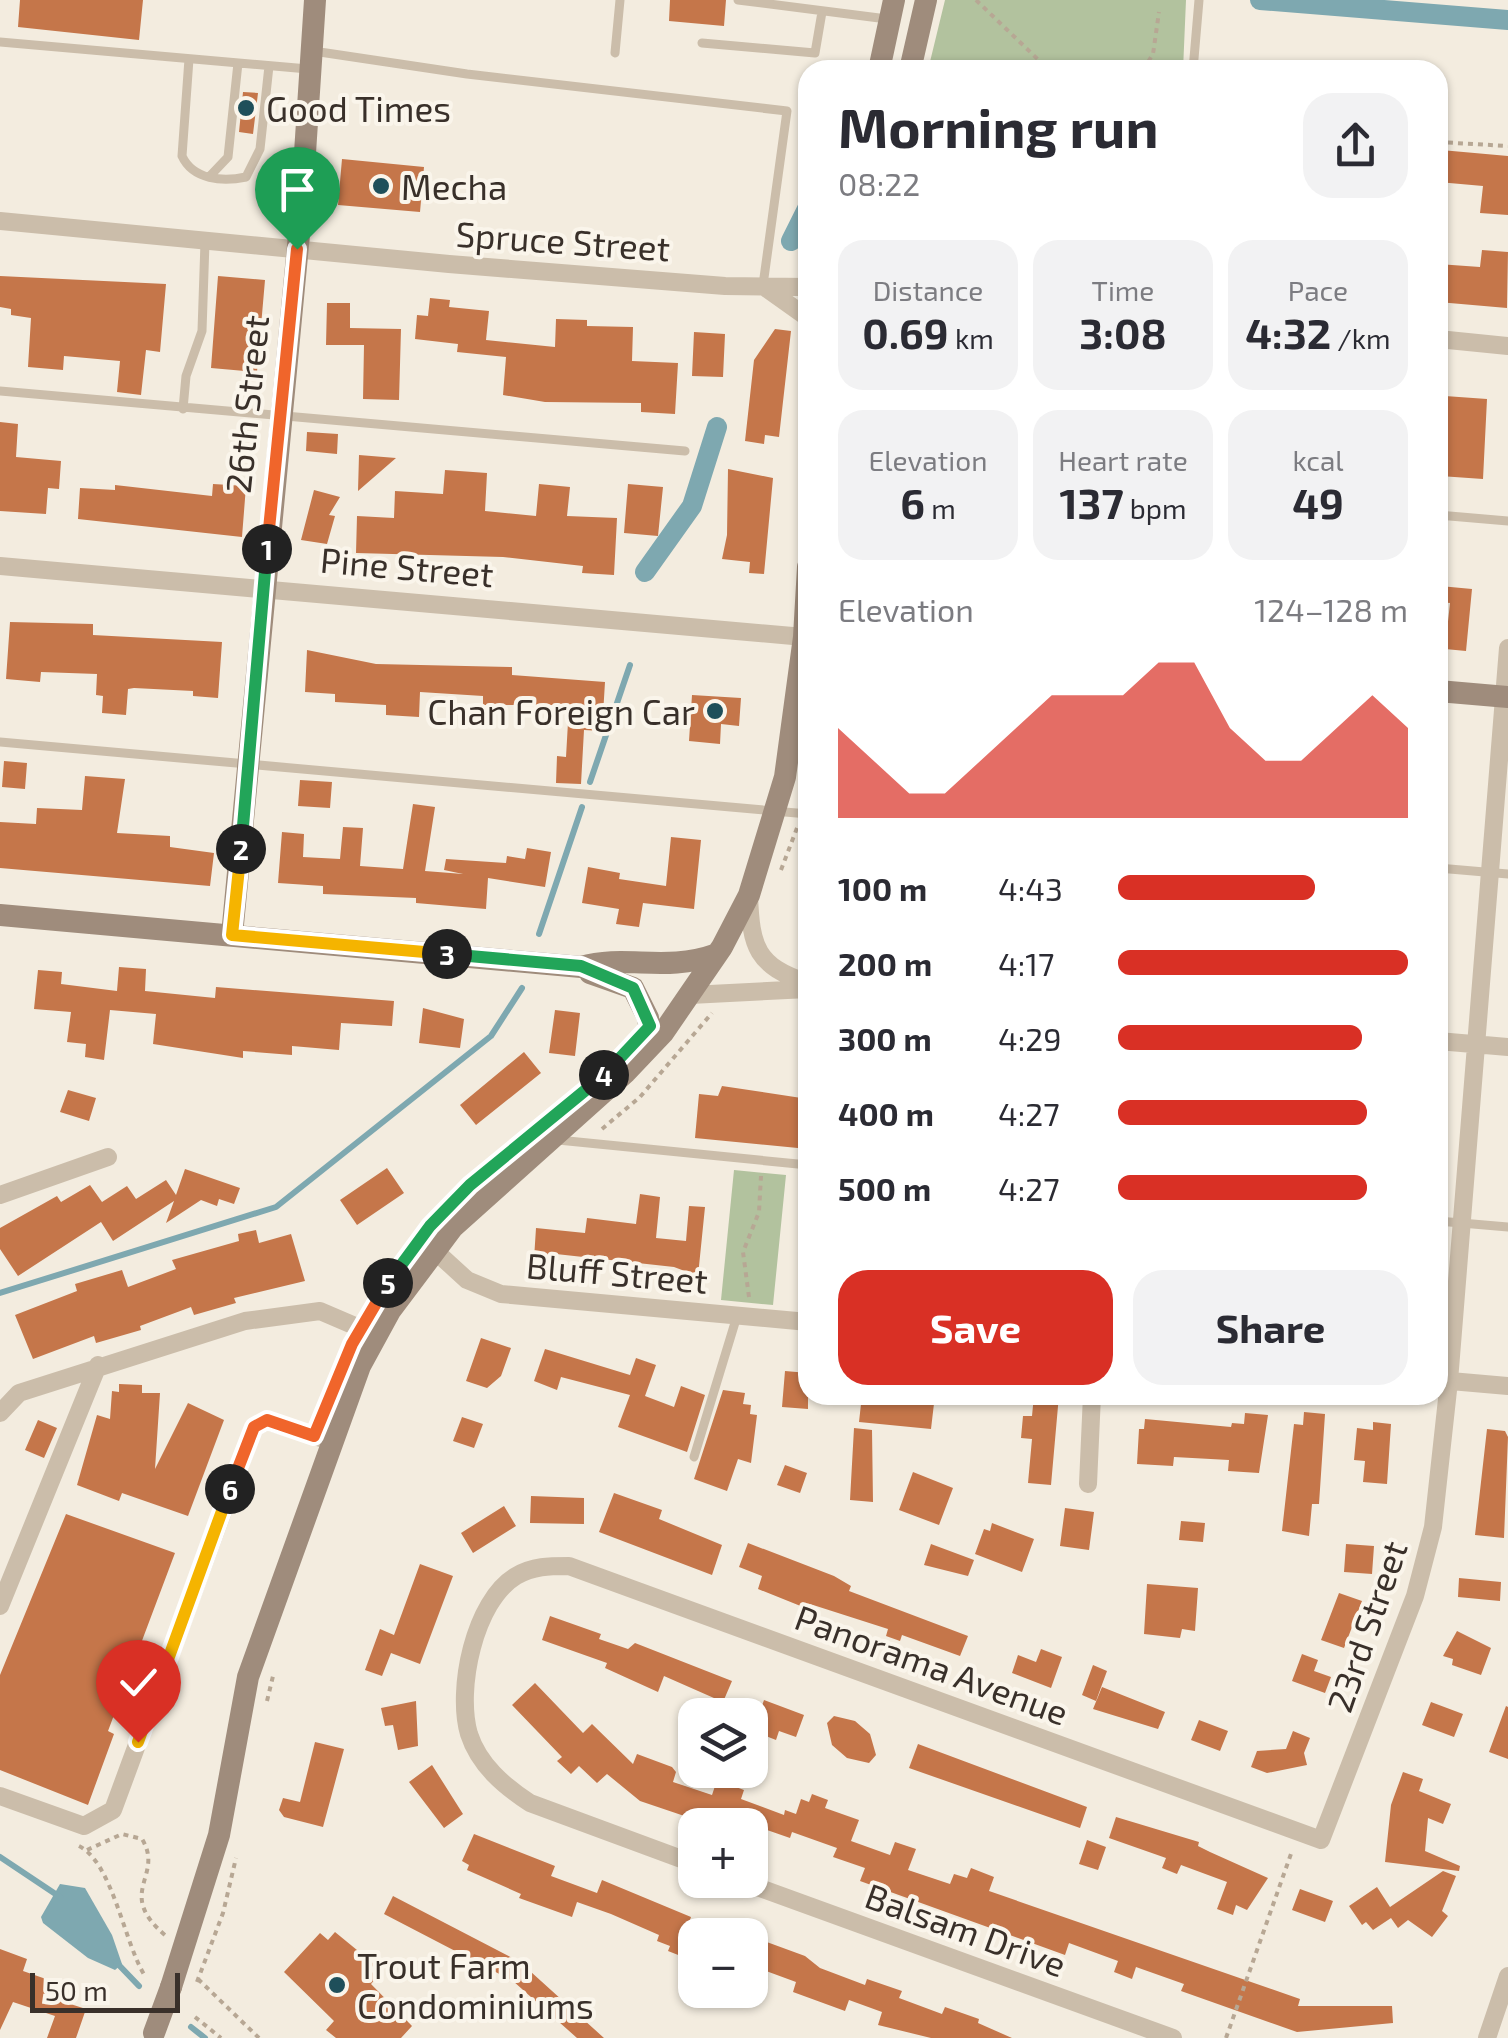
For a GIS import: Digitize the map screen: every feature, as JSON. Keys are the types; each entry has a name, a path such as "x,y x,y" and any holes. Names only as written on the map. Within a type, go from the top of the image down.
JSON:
{"street":[{"name":"26th Street","path":"232,935 297,249 315,0"},
{"path":"912,60 926,0"},
{"path":"880,60 892,10"},
{"name":"Spruce Street","path":"0,221 205,242 798,287"},
{"path":"762,286 798,311"},
{"path":"1448,341 1508,346"},
{"name":"Pine Street","path":"0,566 798,636"},
{"name":"23rd Street","path":"1448,1336 1474,1045 1500,874 1508,648"},
{"path":"1448,692 1506,697"},
{"path":"153,2035 182,1989 219,1835 248,1677 330,1441 376,1335 434,1250 497,1183 591,1106 652,1044 718,954 749,895 777,812 798,694"},
{"path":"749,895 750,924 761,957 798,981"},
{"path":"0,914 581,966 633,988 648,1018 652,1044"},
{"path":"581,966 598,962 679,966 718,954"},
{"path":"690,995 798,987"},
{"path":"1448,1042 1508,1048"},
{"path":"0,1195 108,1157"},
{"name":"Bluff Street","path":"434,1250 467,1280 500,1294 798,1321"},
{"path":"0,1413 19,1393 245,1321 320,1311 376,1335"},
{"path":"0,1606 98,1366"},
{"path":"1448,1380 1508,1386"},
{"path":"1088,1484 1092,1405"},
{"name":"23rd Street","path":"1321,1840 1426,1562 1441,1405"},
{"path":"0,1796 84,1826 112,1810 254,1427 267,1420 330,1441"},
{"name":"Panorama Avenue","path":"678,1858 530,1803 506,1788 481,1760 466,1716 466,1669 488,1606 519,1574 540,1566 568,1566 1321,1840"},
{"name":"Balsam Drive","path":"768,1891 1173,2038"},
{"path":"1487,2038 1508,1976"}],"lane":[{"path":"614,53 620,0"},
{"path":"738,0 822,12 892,10"},
{"path":"1194,60 1199,3"},
{"path":"702,43 816,53 822,12"},
{"path":"0,42 269,66 309,60 430,69 788,110 762,286"},
{"path":"189,59 182,156 190,169 209,177 239,179 253,170 269,66"},
{"path":"209,177 228,157 238,63"},
{"path":"184,409 186,376 202,331 205,242"},
{"path":"0,392 685,451"},
{"path":"1448,516 1508,521"},
{"path":"0,742 798,814"},
{"path":"1448,869 1500,874"},
{"path":"550,1139 798,1164"},
{"path":"1448,1222 1508,1227"},
{"path":"694,1457 744,1317"}],"path":[{"path":"976,0 1039,60"},
{"path":"1150,60 1159,12"},
{"path":"1448,143 1508,146"},
{"path":"776,882 798,829"},
{"path":"583,1144 640,1097 704,1025 726,992"},
{"path":"744,1317 743,1252 760,1212 762,1162"},
{"path":"265,1714 276,1666"},
{"path":"1226,2038 1298,1832"},
{"path":"87,1850 122,1834 142,1839 148,1856 142,1911 148,1922 165,1934"},
{"path":"73,1842 87,1850 118,1906 145,1976"},
{"path":"182,1989 198,1979 223,1913 238,1846"},
{"path":"170,1942 176,1927"},
{"path":"198,1979 259,2038"},
{"path":"195,2017 221,2038"}],"green space":[{"path":"945,0 1186,0 1183,60 930,60"},
{"path":"734,1170 786,1175 773,1305 721,1300"}],"water":[{"path":"60,1884 85,1888 112,1935 122,1964 115,1970 88,1958 43,1923 41,1917"}],"building":[{"path":"20,0 143,0 139,40 18,27"},
{"path":"670,0 726,0 724,26 669,21"},
{"name":"Good Times","path":"243,92 258,93 253,134 239,132"},
{"path":"1448,151 1508,156 1508,215 1480,213 1483,186 1448,183"},
{"name":"Mecha","path":"342,159 424,167 420,212 338,205"},
{"path":"1482,250 1508,252 1507,308 1448,303 1448,265 1480,267"},
{"path":"0,276 166,284 160,352 146,350 141,395 117,392 120,361 64,356 63,370 28,367 31,318 11,315 11,309 0,307"},
{"path":"218,276 265,280 257,372 211,368"},
{"path":"430,298 450,300 449,307 489,311 486,340 555,347 556,319 587,320 587,326 633,327 632,361 678,363 675,414 641,412 641,403 545,402 503,395 506,357 457,352 458,344 415,339 417,315 428,316"},
{"path":"327,303 350,303 350,328 401,329 399,400 363,399 364,345 326,345"},
{"path":"775,329 791,331 779,437 765,435 764,444 745,441 754,360"},
{"path":"694,332 725,334 723,377 692,376"},
{"path":"1448,396 1487,399 1483,479 1448,477"},
{"path":"0,422 18,424 16,457 61,461 59,489 48,488 46,514 0,511"},
{"path":"307,432 338,434 337,454 306,451"},
{"path":"359,455 396,458 358,491"},
{"path":"728,469 773,478 764,574 749,573 750,562 722,559 727,535"},
{"path":"445,470 487,473 485,511 536,516 539,484 570,487 567,516 617,518 614,575 582,573 583,566 503,557 356,553 357,516 394,518 395,491 443,494"},
{"path":"213,484 246,486 242,537 78,519 80,488 115,490 115,485 212,496"},
{"path":"628,484 663,487 658,536 624,533"},
{"path":"314,490 340,497 329,515 335,516 327,544 301,540"},
{"path":"1448,587 1472,589 1466,651 1448,649"},
{"path":"10,622 93,624 93,635 222,642 218,698 193,696 193,691 134,688 128,689 126,715 102,713 103,696 96,695 97,674 41,672 40,682 6,679"},
{"path":"307,650 376,664 512,667 512,675 605,682 602,731 584,730 581,784 556,783 557,756 566,757 569,705 483,705 483,696 420,692 419,717 386,715 386,705 335,702 335,694 305,692"},
{"name":"Chan Foreign Car","path":"692,695 741,698 739,726 721,724 720,744 689,741"},
{"path":"4,761 27,763 25,789 2,787"},
{"path":"85,776 125,779 117,833 170,836 170,847 214,853 210,886 0,868 0,822 36,824 37,808 82,810"},
{"path":"300,780 332,782 330,808 298,806"},
{"path":"413,804 435,807 425,871 463,874 444,870 446,859 506,863 507,856 525,859 527,848 551,852 545,887 488,878 486,909 416,903 416,898 323,894 323,886 278,883 282,832 304,834 303,857 340,859 343,827 363,828 360,866 403,869"},
{"path":"671,837 701,840 694,909 643,903 639,927 616,924 619,909 582,903 588,867 620,873 619,879 666,886"},
{"path":"119,967 146,969 145,991 215,998 216,987 394,1001 392,1026 341,1023 339,1050 292,1046 292,1055 243,1051 243,1058 153,1044 156,1014 110,1010 104,1060 85,1057 86,1044 67,1042 71,1012 34,1009 38,970 62,972 61,984 117,991"},
{"path":"423,1008 464,1019 460,1048 419,1043"},
{"path":"555,1010 580,1013 575,1056 549,1053"},
{"path":"524,1052 541,1073 476,1125 460,1105"},
{"path":"722,1086 798,1097 798,1148 695,1138 699,1094 718,1096"},
{"path":"68,1090 96,1098 89,1121 60,1112"},
{"path":"387,1168 404,1193 357,1225 340,1200"},
{"path":"185,1169 240,1188 234,1204 219,1199 217,1206 201,1200 166,1223 174,1201 113,1241 101,1222 18,1276 0,1249 0,1228 57,1196 61,1202 90,1185 102,1202 127,1186 136,1199 166,1180 176,1195"},
{"path":"640,1194 660,1197 656,1238 686,1241 689,1206 705,1207 698,1276 674,1267 556,1254 556,1261 534,1259 536,1228 585,1233 587,1218 636,1224"},
{"path":"256,1230 259,1243 291,1234 305,1281 234,1298 236,1303 194,1315 191,1307 140,1326 141,1330 96,1343 94,1336 33,1359 15,1315 77,1291 75,1284 122,1270 128,1287 176,1269 172,1260 239,1241 238,1234"},
{"path":"481,1338 511,1348 501,1376 487,1388 466,1381"},
{"path":"545,1349 630,1375 636,1358 656,1365 645,1396 674,1407 681,1386 705,1395 687,1452 618,1427 630,1395 561,1377 557,1390 534,1381"},
{"path":"785,1371 798,1372 798,1405 808,1405 808,1409 782,1407"},
{"path":"119,1384 142,1385 142,1393 160,1393 155,1469 188,1403 224,1420 188,1516 122,1493 119,1501 77,1485 97,1415 110,1419 112,1391 119,1392"},
{"path":"723,1390 745,1393 743,1404 751,1405 750,1414 757,1415 751,1463 738,1459 727,1491 694,1479"},
{"path":"861,1405 934,1405 931,1429 859,1422"},
{"path":"1033,1405 1058,1405 1051,1485 1028,1483 1032,1439 1021,1438 1023,1416 1032,1416"},
{"path":"1304,1412 1325,1414 1319,1504 1312,1504 1309,1536 1282,1531 1294,1424 1303,1425"},
{"path":"1245,1413 1268,1415 1259,1473 1228,1471 1229,1460 1174,1457 1173,1466 1137,1464 1139,1429 1144,1429 1145,1419 1231,1427 1232,1423 1244,1424"},
{"path":"462,1417 483,1424 474,1448 453,1441"},
{"path":"38,1420 57,1428 44,1458 25,1450"},
{"path":"1373,1422 1391,1424 1387,1484 1363,1482 1365,1461 1354,1460 1357,1428 1373,1430"},
{"path":"854,1428 872,1430 873,1502 850,1500"},
{"path":"1487,1429 1505,1431 1508,1437 1504,1538 1475,1535"},
{"path":"785,1465 807,1473 800,1493 777,1485"},
{"path":"913,1472 953,1488 939,1525 899,1510"},
{"path":"614,1493 662,1510 659,1519 722,1545 712,1575 599,1532"},
{"path":"531,1496 584,1498 584,1524 530,1523"},
{"path":"504,1506 516,1526 473,1553 461,1533"},
{"path":"1065,1508 1094,1512 1089,1550 1060,1546"},
{"path":"66,1514 175,1553 108,1731 114,1734 88,1805 0,1770 0,1675"},
{"path":"1181,1521 1205,1523 1203,1542 1179,1540"},
{"path":"992,1523 1034,1539 1022,1572 975,1554 984,1529 990,1531"},
{"path":"748,1543 834,1576 851,1586 849,1591 968,1636 960,1656 902,1635 900,1641 886,1636 888,1629 810,1604 808,1609 758,1589 762,1576 739,1567"},
{"path":"931,1544 974,1560 968,1576 924,1565"},
{"path":"1346,1544 1374,1546 1372,1574 1344,1572"},
{"path":"420,1564 453,1576 420,1664 391,1653 382,1676 365,1670 380,1629 394,1635"},
{"path":"1459,1578 1501,1582 1500,1601 1458,1597"},
{"path":"1147,1584 1198,1588 1195,1631 1182,1629 1180,1638 1144,1634"},
{"path":"1339,1593 1362,1601 1344,1648 1321,1640"},
{"path":"550,1616 601,1634 599,1639 628,1649 635,1643 732,1681 725,1698 714,1698 664,1676 658,1692 605,1668 607,1663 542,1640"},
{"path":"1457,1631 1491,1648 1481,1675 1452,1665 1453,1659 1443,1656"},
{"path":"1041,1649 1062,1657 1051,1688 1012,1673 1018,1655 1036,1662"},
{"path":"1302,1654 1318,1660 1314,1671 1331,1677 1325,1693 1292,1681"},
{"path":"1093,1665 1107,1671 1096,1701 1082,1695"},
{"path":"535,1683 583,1733 592,1724 633,1764 637,1754 672,1767 676,1772 673,1782 678,1788 712,1795 714,1788 739,1788 744,1790 741,1799 765,1808 678,1808 678,1814 640,1801 607,1774 597,1783 579,1766 571,1774 557,1761 562,1757 512,1705"},
{"path":"1102,1687 1165,1712 1158,1729 1093,1709"},
{"path":"416,1701 418,1746 398,1750 393,1725 385,1726 381,1708"},
{"path":"768,1702 804,1715 796,1737 779,1731 776,1740 768,1737"},
{"path":"1431,1702 1463,1714 1454,1737 1422,1725"},
{"path":"1508,1707 1508,1759 1489,1752"},
{"path":"834,1716 855,1721 870,1734 876,1755 869,1763 847,1758 832,1745 827,1723"},
{"path":"1199,1720 1228,1731 1220,1751 1191,1740"},
{"path":"1293,1731 1310,1738 1304,1753 1307,1765 1267,1773 1251,1767 1257,1751 1286,1749"},
{"path":"315,1742 344,1749 323,1827 284,1817 279,1810 283,1798 300,1802"},
{"path":"918,1744 1087,1807 1080,1828 909,1768"},
{"path":"432,1765 463,1814 444,1828 409,1782"},
{"path":"1403,1772 1423,1779 1419,1791 1451,1804 1443,1824 1428,1818 1425,1851 1460,1866 1459,1871 1385,1862 1391,1805"},
{"path":"812,1794 828,1800 825,1808 859,1820 851,1841 890,1855 895,1842 916,1849 908,1870 950,1884 954,1874 967,1878 971,1868 994,1877 989,1891 1300,1999 1298,2006 1392,2006 1393,2023 1297,2032 1181,1991 1184,1984 1136,1967 1132,1979 1114,1972 1118,1961 1069,1943 1065,1955 860,1881 865,1868 833,1857 837,1848 792,1832 790,1838 768,1830 768,1809 784,1815 785,1810 796,1814 801,1799 809,1802"},
{"path":"1116,1817 1199,1842 1198,1846 1268,1878 1247,1910 1236,1905 1233,1915 1217,1909 1227,1882 1181,1865 1177,1874 1162,1868 1166,1858 1109,1838"},
{"path":"474,1834 555,1866 551,1876 597,1893 602,1880 691,1917 678,1918 678,1955 668,1951 670,1946 657,1941 659,1935 611,1914 577,1902 572,1917 519,1898 521,1894 467,1870 469,1865 462,1861"},
{"path":"1087,1840 1106,1847 1098,1870 1079,1864"},
{"path":"1443,1871 1456,1876 1442,1911 1448,1916 1432,1937 1408,1920 1398,1928 1391,1918 1373,1930 1366,1922 1362,1925 1349,1906 1377,1887 1390,1907"},
{"path":"1300,1889 1333,1901 1325,1922 1292,1910"},
{"path":"393,1896 520,1962 604,2038 577,2038 513,1981 384,1914"},
{"name":"Trout Farm Condominiums","path":"335,1932 374,1964 370,1970 377,1977 371,1984 412,2026 401,2038 336,2038 326,2030 334,2021 284,1972 320,1933 328,1940"},
{"path":"768,1943 865,1985 867,1979 902,1991 899,1998 942,2014 945,2007 979,2019 978,2023 1012,2038 931,2038 878,2025 882,2012 849,2000 845,2011 793,1992 796,1982 768,1972"},
{"path":"0,1949 27,1959 23,1971 66,1986 61,2001 86,2009 76,2038 47,2038 55,2016 13,2002 0,2030"}],"waterway":[{"path":"1260,0 1508,20"},
{"path":"791,241 798,227"},
{"path":"645,572 692,506 717,427"},
{"path":"590,782 630,665"},
{"path":"539,934 582,807"},
{"path":"0,1293 276,1207 491,1036 522,988"},
{"path":"0,1857 60,1897"},
{"path":"116,1962 139,1986"},
{"path":"191,2027 205,2038"}],"place":[{"name":"Good Times","path":"246,108"},
{"name":"Mecha","path":"381,186"},
{"name":"Chan Foreign Car","path":"715,711"},
{"name":"Trout Farm Condominiums","path":"337,1985"}],"route":[{"path":"138,1742 254,1427 267,1420 314,1436 352,1344 381,1294 430,1226 470,1185 595,1084 650,1026 633,988 615,978 595,976 581,966 232,935 297,249"}]}
